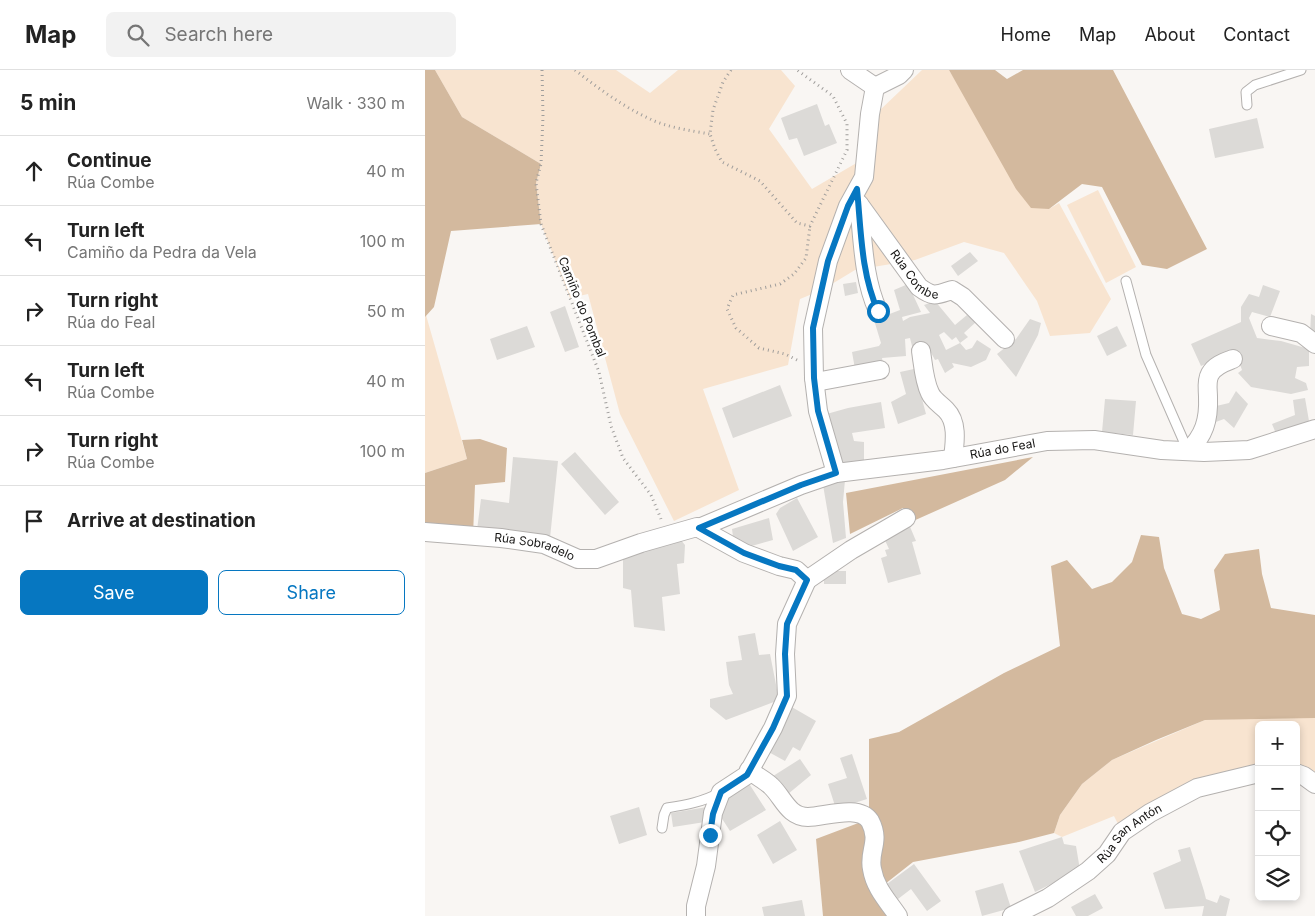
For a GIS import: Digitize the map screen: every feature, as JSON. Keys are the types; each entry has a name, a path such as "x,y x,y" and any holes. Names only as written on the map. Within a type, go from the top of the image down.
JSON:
{"street":[{"path":"850,70 875,87"},
{"path":"875,87 899,75 904,70"},
{"path":"875,87 863,177 858,196 865,268 871,296 878,311"},
{"path":"836,473 818,411 814,378 813,328 828,261 848,206 858,196"},
{"name":"Rúa Combe","path":"858,196 919,287 929,295 939,295 952,290 963,297 1005,339"},
{"path":"1271,326 1301,333 1315,344"},
{"path":"921,351 929,392 934,400 947,411 952,420 955,433 953,458"},
{"path":"1188,451 1199,441 1204,427 1208,410 1207,384 1210,374 1218,366 1233,359"},
{"path":"814,378 821,381 880,370"},
{"name":"Rúa do Feal","path":"698,528 801,485 836,473 953,458 1047,441 1094,440 1163,450 1249,450 1315,429"},
{"path":"696,916 696,906 706,866 713,814 721,792 747,775 773,728 787,696 785,654 787,624 807,580 851,550 906,518"},
{"name":"Rúa Sobradelo","path":"425,532 501,538 544,544 578,560 596,560 641,542 698,528"},
{"path":"698,528 744,553 796,570 807,580"},
{"path":"749,770 772,787 786,806 794,813 807,817 857,813 869,819 876,837 871,868 879,890 898,916"},
{"name":"Rúa San Antón","path":"1012,916 1048,898 1088,871 1107,854 1122,832 1150,814 1197,788 1255,774"},
{"path":"1300,774 1315,784"}],"lane":[{"path":"1247,105 1246,92 1255,85 1301,70"},
{"path":"1126,281 1146,355 1188,451"},
{"path":"662,828 663,816 667,808 687,805 710,798 721,792"}],"path":[{"name":"Camiño do Pombal","path":"541,70 543,116 541,164 536,183 541,224 599,372 611,426 623,458 651,496 668,536"},
{"path":"575,70 611,97 651,120 710,134"},
{"path":"731,70 723,82 713,110 710,134 715,149 722,162 760,181 797,223 810,226"},
{"path":"797,70 833,96 847,124 847,150 810,226 806,258 794,274 780,284 733,296 727,309 736,328 759,348 785,354 801,362 814,378"}],"shaded area":[{"path":"425,70 435,70 462,117 541,164 536,183 541,224 451,231 434,307 425,317"},
{"path":"435,70 616,70 650,93 678,70 781,70 795,86 769,129 812,189 865,158 879,111 922,70 949,70 972,108 1049,209 1059,203 1111,299 1090,333 1050,336 1037,301 1004,253 964,242 915,260 855,270 822,290 800,299 788,365 703,389 739,490 674,521 620,414 588,294 570,298 541,224 536,183 541,164 462,117"},
{"path":"949,70 995,70 1007,79 1023,70 1113,70 1207,249 1167,269 1142,265 1102,187 1082,184 1049,209 1031,208 1016,189"},
{"path":"1098,190 1136,267 1106,283 1067,205"},
{"path":"426,315 467,459 425,473 425,317"},
{"path":"480,439 507,448 505,482 475,485 473,536 425,534 425,473 467,459 462,440"},
{"path":"1033,457 1005,480 911,522 903,508 850,534 846,493"},
{"path":"1141,535 1159,537 1164,568 1182,614 1201,619 1220,610 1214,570 1225,554 1259,549 1262,574 1271,608 1315,615 1315,718 1205,720 1112,760 1082,784 1060,815 1054,833 1019,842 913,862 885,884 899,916 823,916 816,839 869,819 869,739 899,732 1004,673 1060,646 1051,566 1067,560 1092,589 1112,582 1132,562"},
{"path":"1315,718 1315,775 1300,776 1300,721 1255,721 1255,775 1247,775 1122,832 1114,816 1062,837 1054,833 1060,815 1082,784 1112,760 1205,720"}],"building":[{"path":"817,104 825,126 829,124 837,143 804,156 797,138 789,140 781,118"},
{"path":"1257,118 1264,148 1215,158 1209,129"},
{"path":"970,252 978,261 958,276 951,266"},
{"path":"856,282 858,293 845,296 843,284"},
{"path":"908,284 921,312 902,317 903,321 910,317 930,313 924,305 935,301 955,325 967,315 976,322 964,333 968,337 960,343 966,350 972,348 977,340 991,349 986,360 971,367 952,363 954,367 945,373 938,359 935,360 927,345 913,350 910,338 905,339 906,356 882,358 883,364 855,369 852,352 879,346 881,343 874,320 900,310 894,290","holes":["944,332 952,340 956,337 960,343 946,350 939,335"]},
{"path":"1263,285 1280,291 1270,317 1252,312 1249,318 1257,338 1281,341 1309,349 1309,366 1297,367 1295,378 1306,383 1308,390 1291,394 1251,387 1238,373 1242,370 1235,351 1201,366 1191,344 1241,322 1241,307 1249,294 1259,297"},
{"path":"565,306 579,347 565,352 550,312"},
{"path":"1311,314 1315,316 1315,335 1310,335"},
{"path":"1030,319 1041,323 1038,335 1016,377 997,354 1016,339"},
{"path":"527,326 535,347 497,360 490,339"},
{"path":"1117,326 1127,346 1107,356 1097,336"},
{"path":"914,369 926,414 898,424 891,402 906,394 900,372"},
{"path":"780,385 792,416 733,438 722,408"},
{"path":"1236,391 1248,404 1234,428 1224,419 1213,423 1212,407 1229,403"},
{"path":"1305,398 1308,425 1277,436 1272,424 1295,415 1293,400"},
{"path":"1105,399 1136,401 1133,435 1102,432"},
{"path":"881,402 885,428 852,433 854,441 864,442 864,466 841,464 823,415"},
{"path":"575,452 619,502 605,515 561,464"},
{"path":"513,457 558,461 550,538 477,530 481,499 509,503"},
{"path":"845,480 843,502 846,538 833,543 823,485"},
{"path":"797,498 818,537 793,551 776,514 780,508"},
{"path":"769,518 773,540 748,547 734,544 732,529"},
{"path":"908,522 916,541 912,542 921,574 888,583 881,558 887,556 885,550 889,549 883,536"},
{"path":"680,539 685,545 684,563 677,564 680,594 662,597 665,631 634,627 631,590 623,588 623,555"},
{"path":"824,571 846,571 846,584 824,584"},
{"path":"755,633 759,655 770,654 779,700 726,720 710,707 710,699 733,694 729,685 726,662 742,660 738,636"},
{"path":"790,706 816,721 800,751 793,747 785,761 765,750"},
{"path":"852,754 867,799 836,809 828,784 847,778 840,758"},
{"path":"800,759 811,775 788,794 770,778"},
{"path":"748,782 766,810 730,831 719,814 726,797"},
{"path":"639,807 647,835 619,844 610,816"},
{"path":"707,807 705,822 673,827 671,813"},
{"path":"780,821 797,850 773,864 757,835"},
{"path":"1062,837 1064,844 1076,846 1080,870 1035,892 1019,851"},
{"path":"1190,847 1206,899 1217,903 1220,895 1230,899 1226,916 1202,916 1204,906 1165,909 1153,873 1181,861 1178,850"},
{"path":"914,864 941,901 927,911 911,889 898,899 887,884"},
{"path":"1003,883 1011,908 982,916 975,891"},
{"path":"1095,894 1103,908 1088,916 1076,916 1071,907"},
{"path":"802,900 805,916 764,916 762,907"}],"route":[{"path":"710,835 713,814 721,792 747,775 773,728 787,696 785,654 787,624 807,580 796,570 744,553 699,528 801,485 836,473 818,411 814,378 813,328 828,261 848,206 857,189 865,268 871,296 878,311"}]}
